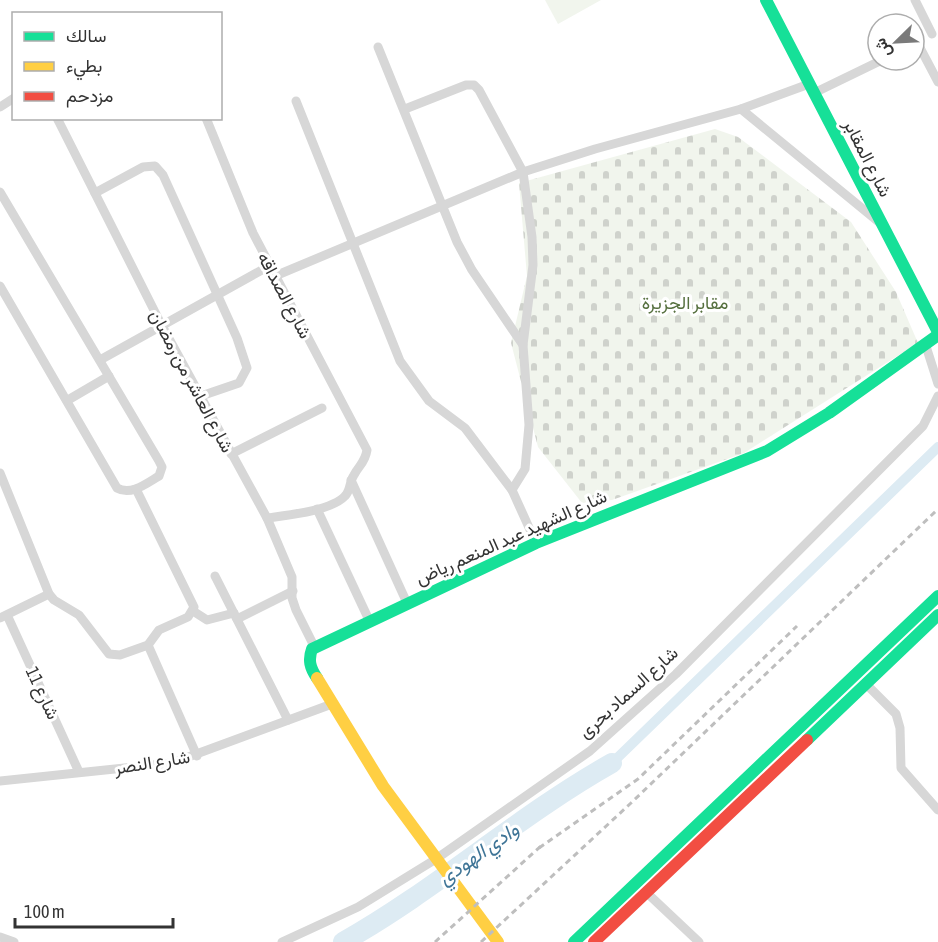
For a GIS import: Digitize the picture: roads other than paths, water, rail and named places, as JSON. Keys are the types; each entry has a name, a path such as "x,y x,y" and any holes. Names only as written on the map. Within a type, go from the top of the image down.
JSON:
{"main road":[{"name":"شارع المقابر","path":"766,0 938,334"},
{"name":"شارع الشهيد عبد المنعم رياض","path":"315,646 536,543 606,513 767,451 829,413 938,334"},
{"path":"574,942 938,596"},
{"path":"594,942 938,615"},
{"path":"315,646 310,654 309,663 382,786 498,942"}],"street":[{"path":"915,0 935,32"},
{"path":"378,47 405,109 441,206 472,270 523,345"},
{"path":"926,62 938,82"},
{"path":"274,276 523,172 595,149 812,89 866,67"},
{"path":"405,109 466,85 474,85 479,90 523,172 530,214 533,265 523,345 529,425 525,469 512,490"},
{"path":"296,101 394,350 405,370 429,400 465,428 512,490 536,543"},
{"path":"741,109 882,225"},
{"name":"شارع العاشر من رمضان","path":"58,120 161,324 267,519 292,577 296,610 315,646"},
{"name":"شارع الصداقه","path":"207,120 269,266 364,442 366,459 351,480"},
{"path":"95,193 143,167 158,169 178,207 237,338 248,368 239,383 201,396"},
{"path":"0,192 162,467 159,476 136,489 127,491 117,488 0,286"},
{"path":"100,360 161,324 269,266"},
{"path":"925,344 938,384"},
{"path":"68,400 109,376"},
{"name":"شارع السماد بحرى","path":"282,942 358,907 436,859 590,751 630,717 923,426 938,396"},
{"path":"231,454 322,408"},
{"path":"0,472 49,594 54,600 79,615 109,654 120,655 148,645 159,630 188,617 193,611 192,601 136,489"},
{"path":"267,519 316,509 343,498 349,491 351,480"},
{"path":"351,480 407,603"},
{"path":"316,509 369,620"},
{"path":"215,576 288,720"},
{"path":"193,611 207,620 236,616 293,591"},
{"path":"3,616 49,594"},
{"name":"شارع 11","path":"3,616 79,772"},
{"path":"148,645 197,756"},
{"path":"867,684 896,714 900,728 901,768 938,810"},
{"name":"شارع النصر","path":"0,781 172,763 197,756 332,704"},
{"path":"647,893 699,942"},
{"path":"0,937 14,942"}],"waterway":[{"path":"612,763 938,447"},
{"name":"وادي الهودي","path":"343,942 378,921 544,806 612,763"}],"railway":[{"path":"481,942 631,803 938,509"},
{"path":"539,848 638,779 797,626"},
{"path":"435,942 541,846"}],"park label":[{"name":"مقابر الجزيرة","path":"685,302"}]}
